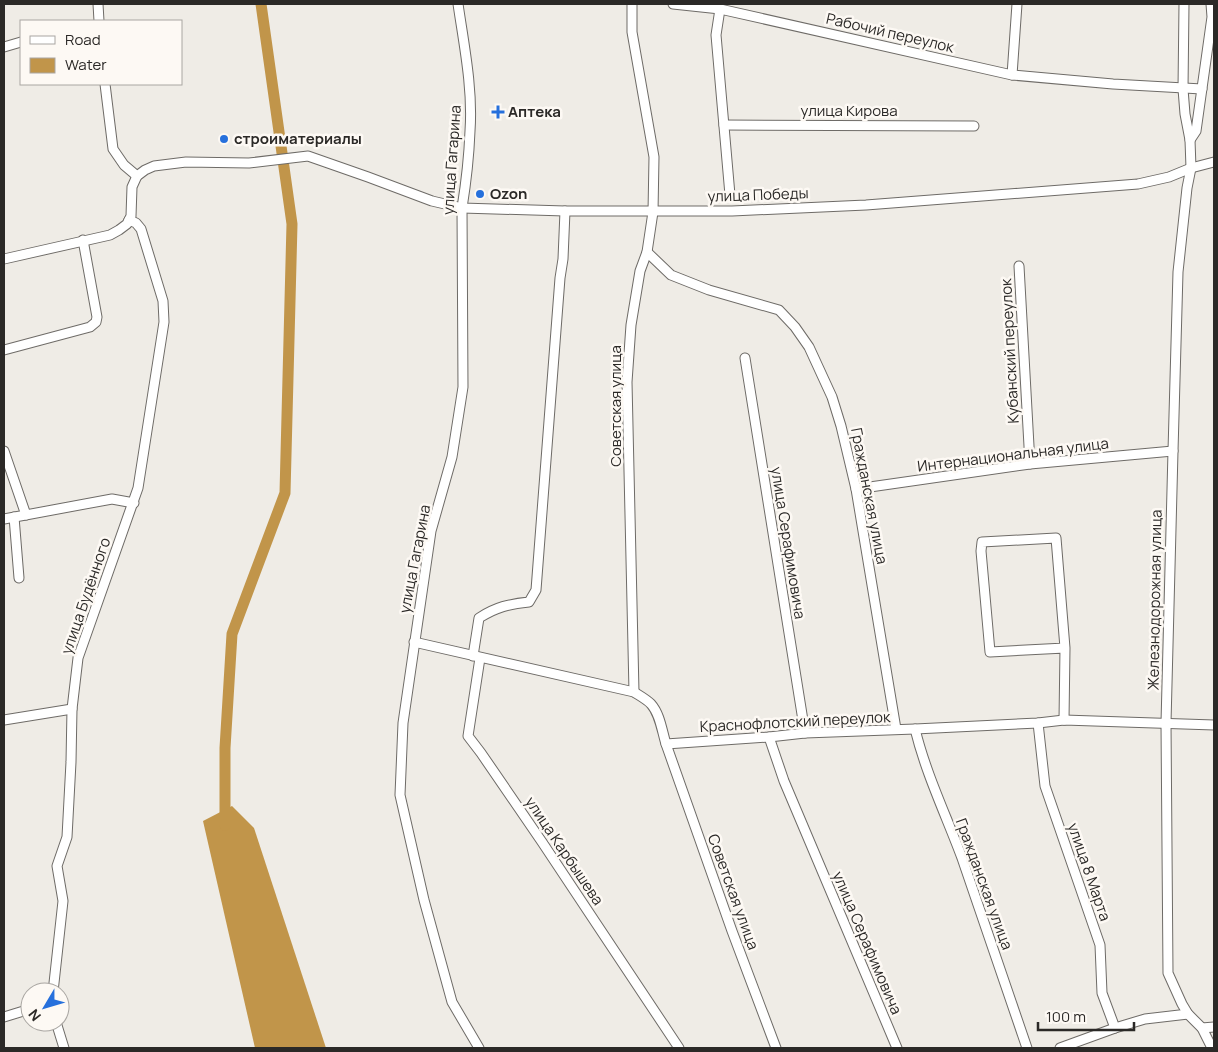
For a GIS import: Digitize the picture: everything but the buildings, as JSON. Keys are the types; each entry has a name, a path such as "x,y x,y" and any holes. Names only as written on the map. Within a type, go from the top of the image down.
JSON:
{"street":[{"path":"98,4 99,20"},
{"name":"улица Гагарина","path":"458,4 470,101 470,130 462,208 463,387 452,457 431,531 403,723 400,795 424,900 452,1002 479,1048"},
{"name":"Советская улица","path":"632,4 632,32 654,157 653,212 647,252 640,271 631,325 627,382 634,692"},
{"name":"Рабочий переулок","path":"673,4 720,9 1012,75 1113,84 1202,89"},
{"path":"1012,75 1017,4"},
{"name":"Железнодорожная улица","path":"1184,4 1183,89 1190,140 1191,168 1178,272 1166,723 1168,972 1182,1004 1188,1014 1202,1028 1212,1048"},
{"name":"Железнодорожная улица","path":"1190,140 1196,130 1213,18 1211,4"},
{"path":"720,9 716,35 730,195"},
{"path":"4,47 20,42"},
{"path":"4,259 110,234 127,224 130,216 132,188 136,176 124,165 113,149 105,85"},
{"name":"улица Кирова","path":"724,125 974,126"},
{"name":"улица Победы","path":"136,176 154,166 186,162 249,163 308,156 432,201 462,208 653,212 732,211 866,205 1138,184 1169,177 1191,168 1214,162"},
{"name":"улица Карбышева","path":"565,211 563,259 536,590 529,602 492,610 479,618 468,736 542,842 679,1048"},
{"name":"улица Будённого","path":"54,982 63,901 57,866 67,837 72,762 72,709 78,658 138,488 164,322 163,301 141,229 136,223 129,220"},
{"path":"4,350 90,327 96,322 97,317 84,240"},
{"name":"Гражданская улица","path":"647,252 671,275 709,290 779,310 795,327 808,347 832,397 856,489 896,729"},
{"name":"Кубанский переулок","path":"1018,266 1030,464"},
{"name":"улица Серафимовича","path":"745,358 805,733"},
{"path":"4,451 26,515"},
{"name":"Интернациональная улица","path":"856,489 1030,464 1173,451"},
{"path":"4,519 112,499 134,503"},
{"path":"14,517 20,578"},
{"path":"1064,720 1065,648 1056,538 982,542 981,550 990,652 1065,648"},
{"path":"414,642 634,692 652,706 666,744"},
{"path":"4,720 72,709"},
{"name":"Краснофлотский переулок","path":"666,744 805,733 1038,723 1064,720 1214,725"},
{"name":"улица 8 Марта","path":"1038,723 1045,786 1100,945 1102,994 1115,1028"},
{"name":"Гражданская улица","path":"915,729 933,785 961,856 1027,1048"},
{"name":"улица Серафимовича","path":"769,736 784,782 897,1048"},
{"name":"Советская улица","path":"666,744 732,931 776,1048"},
{"path":"4,1018 20,1012"},
{"path":"1060,1048 1145,1019 1188,1014"},
{"path":"1202,1028 1214,1027"},
{"path":"59,1032 64,1048"}],"water":[{"path":"232,806 254,828 326,1048 255,1048 203,821"}],"waterway":[{"path":"225,825 225,748 232,634 285,493 292,224 261,4"}],"place":[{"name":"Аптека","path":"498,112"},
{"name":"строиматериалы","path":"224,139"},
{"name":"Ozon","path":"480,194"}]}
